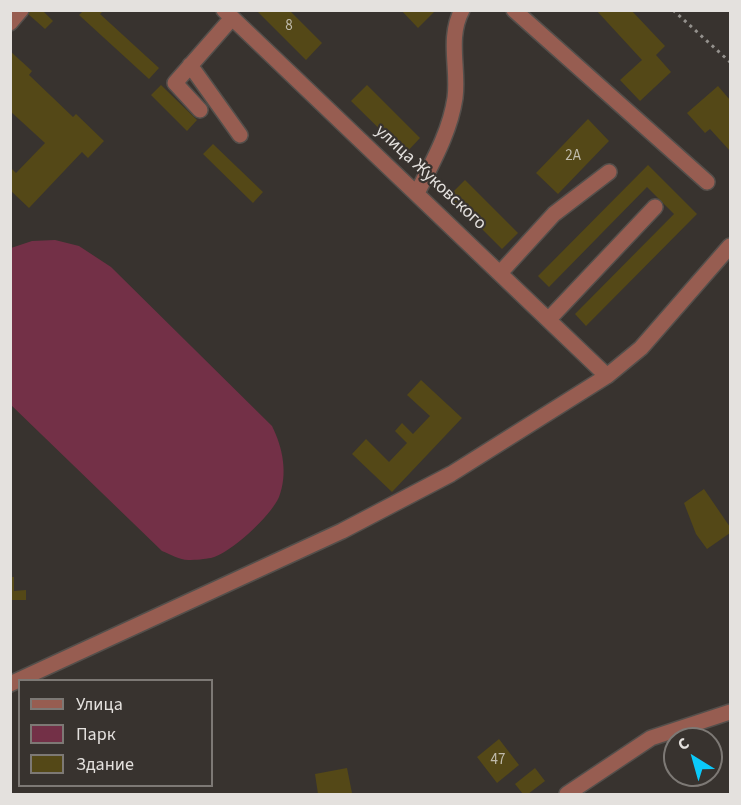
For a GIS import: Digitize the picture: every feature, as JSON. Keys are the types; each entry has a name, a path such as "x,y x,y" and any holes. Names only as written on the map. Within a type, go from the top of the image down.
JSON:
{"street":[{"path":"10,23 21,10"},
{"path":"417,193 445,137 453,107 455,97 454,32 462,10"},
{"path":"514,10 707,182"},
{"path":"200,110 175,83 228,14"},
{"name":"улица Жуковского","path":"228,14 501,272 607,376"},
{"path":"190,65 240,135"},
{"path":"501,272 554,214 609,172"},
{"path":"549,319 655,207"},
{"path":"21,679 342,531 451,474 607,376 641,348 730,246"},
{"path":"576,792 651,738 730,712"}],"path":[{"path":"673,10 730,62"}],"green space":[{"path":"55,240 79,246 111,267 272,426 279,443 284,470 279,497 259,523 239,542 219,555 188,560 162,551 11,405 11,248 32,241"}],"building":[{"path":"29,10 42,10 53,21 45,29 27,13"},
{"path":"84,10 104,10 100,14 159,68 149,79 79,15"},
{"path":"256,10 289,10 322,43 306,60"},
{"path":"401,10 436,10 418,28"},
{"path":"596,10 631,10 665,46 656,55 671,72 640,101 620,80 642,60"},
{"path":"10,51 32,71 29,75 73,117 76,114 104,141 88,158 82,152 29,208 10,190 10,167 16,173 45,143 10,111"},
{"path":"161,85 197,120 187,131 151,95"},
{"path":"367,85 420,138 405,154 351,101"},
{"path":"718,86 730,100 730,151 710,129 705,133 687,113"},
{"path":"588,119 609,141 558,194 536,173"},
{"path":"213,144 263,192 253,203 203,154"},
{"path":"648,165 697,214 586,326 575,314 674,214 647,187 549,287 538,276"},
{"path":"465,180 518,233 502,249 449,196"},
{"path":"421,380 462,418 392,492 352,454 366,439 389,462 407,443 395,431 402,423 413,434 430,416 407,395"},
{"path":"704,489 730,527 730,533 707,549 696,534 684,503"},
{"path":"10,577 14,577 14,591 26,590 26,600 10,600"},
{"path":"499,739 519,765 497,783 477,757"},
{"path":"347,768 352,793 318,794 315,774"},
{"path":"535,768 545,781 528,794 523,794 515,784"}]}
